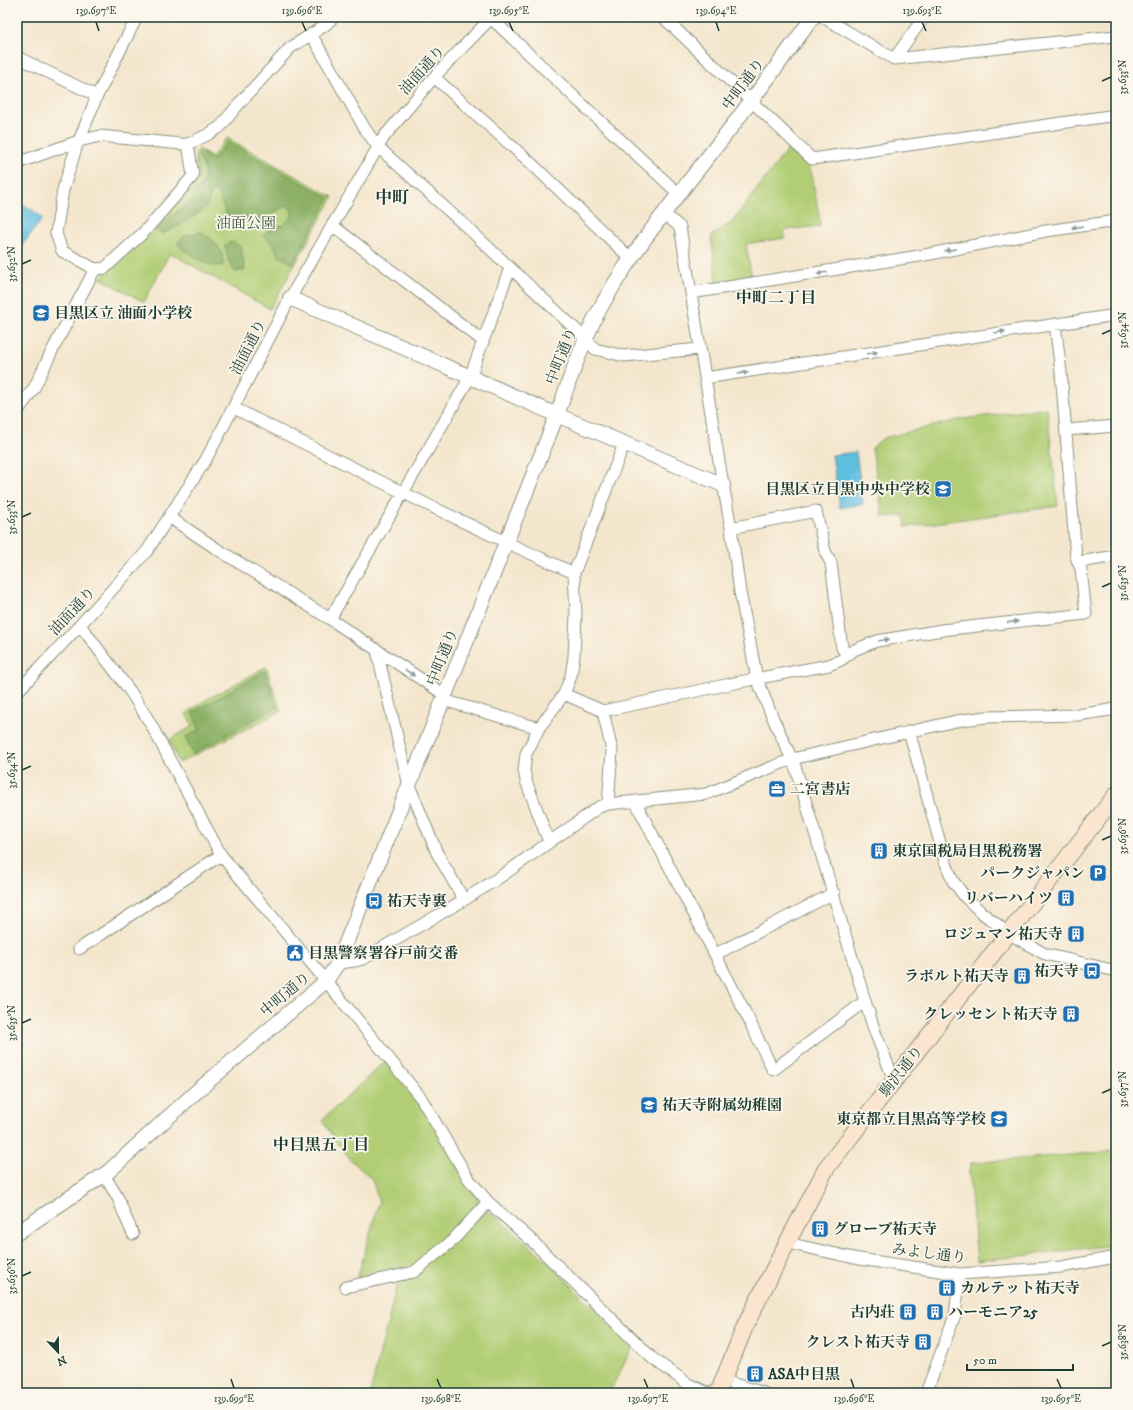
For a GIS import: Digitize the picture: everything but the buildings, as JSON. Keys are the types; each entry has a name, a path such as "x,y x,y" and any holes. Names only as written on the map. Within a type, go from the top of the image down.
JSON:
{"main road":[{"name":"駒沢通り","path":"721,1387 746,1324 826,1167 1116,795"}],"street":[{"path":"137,17 97,96 79,141 63,190 56,233 62,251 95,269 105,268 144,232 193,176 188,144"},
{"path":"17,163 79,141 100,136 188,144 220,127 290,48 324,26 334,17"},
{"path":"492,17 578,101 679,194"},
{"name":"油面通り","path":"19,685 80,625 147,551 205,461 234,408 290,298 384,137 434,77 492,17"},
{"path":"663,17 812,159 1116,115"},
{"name":"中町通り","path":"17,1233 104,1175 196,1092 326,981 338,963 596,316 631,259 679,194 752,102 813,17"},
{"path":"823,17 894,59 1116,36"},
{"path":"894,59 924,17"},
{"path":"311,34 365,129 378,147 510,268 595,349 624,356 700,348"},
{"path":"17,58 97,96"},
{"path":"434,77 532,164 631,259"},
{"path":"664,214 680,226 704,378 756,679 792,759 834,893 865,1001 875,1032 894,1080"},
{"path":"691,294 925,255 1046,231 1116,221"},
{"path":"332,225 482,341"},
{"path":"330,619 470,377 510,268"},
{"path":"17,412 34,388 95,269"},
{"path":"290,298 624,444 723,485"},
{"path":"704,378 872,354 1116,315"},
{"path":"564,694 602,711 830,665 841,660 854,650 876,641 950,629 1086,614 1081,569 1076,557 1061,372 1055,324"},
{"path":"234,408 403,494 506,543 574,573"},
{"path":"1066,430 1116,426"},
{"path":"550,842 526,781 524,770 526,754 539,728 564,694 571,676 574,656 576,614 574,573 624,444"},
{"path":"731,528 816,512 824,551 831,563 842,648 848,655"},
{"path":"169,517 330,619 444,697 539,728"},
{"path":"1078,562 1116,556"},
{"path":"80,625 130,692 149,721 221,855 421,1098 468,1178 488,1202 530,1239 652,1358 688,1384 708,1393"},
{"path":"377,651 410,785 439,858 464,900"},
{"path":"338,963 363,959 464,900 503,875 599,806 706,794 792,759 956,721 986,717 1078,715 1116,709"},
{"path":"602,711 612,751 608,804"},
{"path":"909,731 945,861 953,881 965,897 981,912 1008,933 1045,954 1116,971"},
{"path":"635,801 716,954 773,1070 865,1001"},
{"path":"79,949 221,855"},
{"path":"716,954 834,893"},
{"path":"104,1175 118,1198 133,1234"},
{"path":"346,1287 414,1272 452,1241 488,1202"},
{"name":"みよし通り","path":"787,1242 859,1259 960,1274 1061,1267 1116,1257"},
{"path":"926,1393 955,1315 960,1274"},
{"path":"721,1387 764,1393"}],"green space":[{"name":"油面公園","path":"227,138 333,197 270,309 170,253 144,302 100,278 193,189 199,177 195,154 199,149 212,157"},
{"path":"228,142 329,198 293,264 279,256 274,245 263,235 273,227 283,225 292,217 292,211 287,205 264,218 257,220 245,218 233,221 228,219 220,197 214,190 206,207 197,215 162,234 155,229 192,200 204,180 205,171 198,154 201,152 213,160"},
{"path":"791,145 809,161 821,226 784,230 785,238 746,244 752,279 717,284 711,236 732,222"},
{"path":"201,232 210,238 220,250 223,265 214,266 205,263 177,243 185,236"},
{"path":"234,242 241,247 245,270 235,272 229,261 225,246 228,243"},
{"path":"1047,408 1058,506 906,527 904,515 883,517 872,448 883,438 962,419"},
{"path":"266,667 281,711 179,763 169,740 193,726 186,714 206,700"},
{"path":"265,671 277,707 193,754 185,737 200,730 192,713"},
{"path":"385,1061 425,1111 478,1197 478,1205 447,1240 411,1268 357,1279 379,1202 372,1179 356,1165 339,1146 322,1120"},
{"path":"1116,1151 1115,1245 977,1261 969,1172 971,1163"},
{"path":"485,1212 491,1212 547,1261 633,1347 610,1391 613,1393 370,1393 398,1281"}],"water":[{"path":"25,205 43,218 17,252 17,216"},
{"path":"856,452 863,504 840,508 832,455"}],"place":[{"name":"目黒区立 油面小学校","path":"41,313"},
{"name":"目黒区立目黒中央中学校","path":"943,489"},
{"name":"二宮書店","path":"777,789"},
{"name":"東京国税局目黒税務署","path":"879,851"},
{"name":"パークジャパン","path":"1098,873"},
{"name":"リバーハイツ","path":"1066,898"},
{"name":"祐天寺裏","path":"374,901"},
{"name":"ロジュマン祐天寺","path":"1076,934"},
{"name":"目黒警察署谷戸前交番","path":"295,953"},
{"name":"祐天寺","path":"1092,971"},
{"name":"ラボルト祐天寺","path":"1022,976"},
{"name":"クレッセント祐天寺","path":"1071,1014"},
{"name":"祐天寺附属幼稚園","path":"649,1105"},
{"name":"東京都立目黒高等学校","path":"999,1119"},
{"name":"グローブ祐天寺","path":"820,1229"},
{"name":"カルテット祐天寺","path":"947,1288"},
{"name":"古内荘","path":"908,1312"},
{"name":"ハーモニア25","path":"935,1312"},
{"name":"クレスト祐天寺","path":"923,1342"},
{"name":"ASA中目黒","path":"755,1374"}],"district":[{"name":"中町","path":"392,197"},
{"name":"中町二丁目","path":"776,297"},
{"name":"中目黒五丁目","path":"321,1144"}]}
